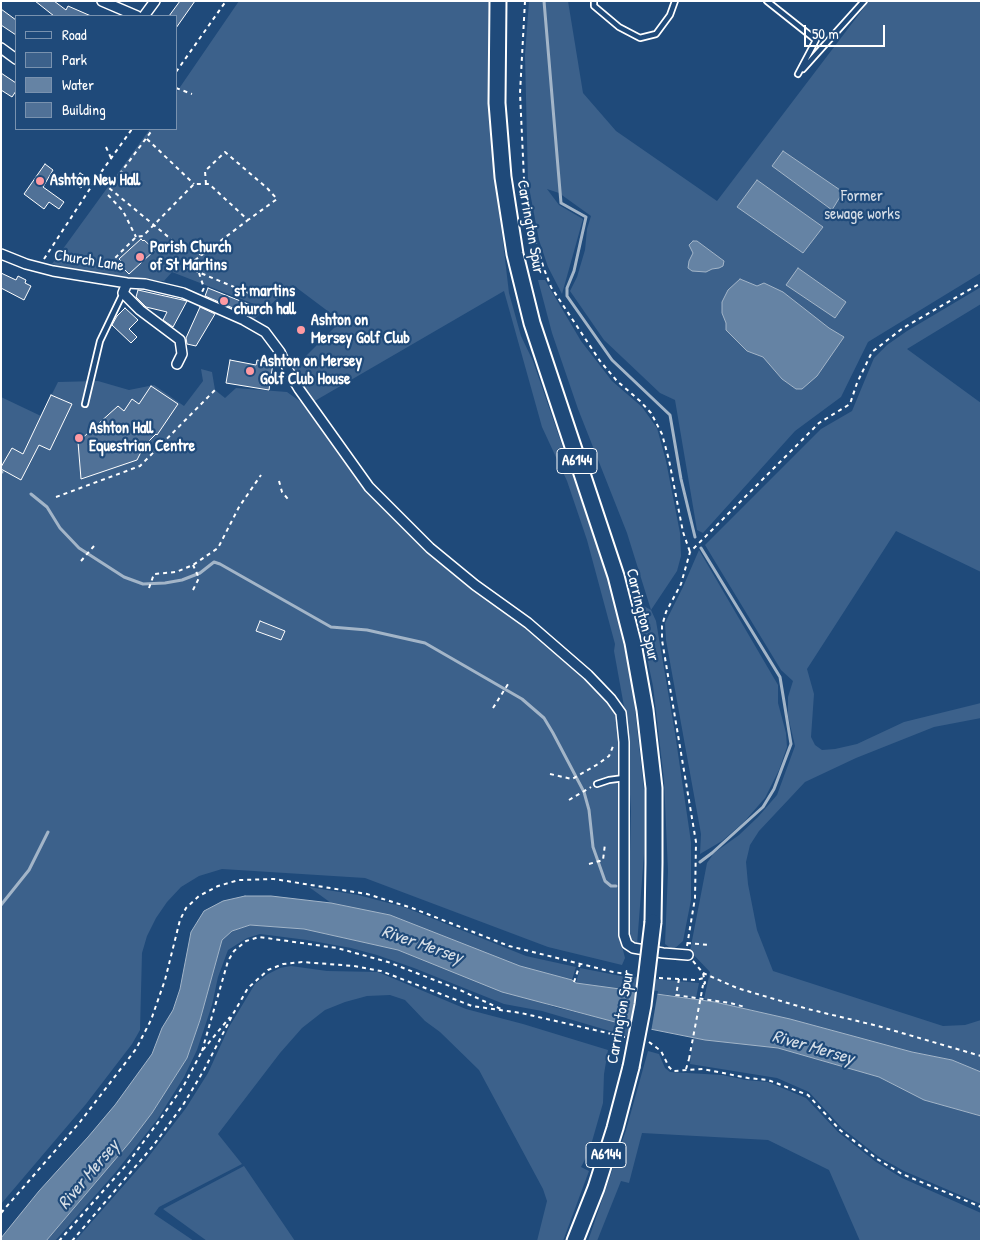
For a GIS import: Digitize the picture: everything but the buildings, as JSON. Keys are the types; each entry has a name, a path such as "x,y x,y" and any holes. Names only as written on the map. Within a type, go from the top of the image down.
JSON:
{"main road":[{"name":"Carrington Spur","path":"498,1 497,103 503,177 515,254 532,323 616,576 633,643 654,788 653,922 643,1005 631,1067 615,1128 574,1241"}],"street":[{"path":"102,1 135,15"},
{"path":"145,15 155,1"},
{"path":"1,48 15,58"},
{"name":"Church Lane","path":"1,254 38,268 155,286 183,293 244,320 265,332 280,352 290,374 306,399 369,487 407,526 476,585 528,623 588,675 611,699 621,713 624,742 623,930 629,946 642,950 688,955"},
{"path":"127,283 123,293 140,310 180,340 182,354 177,364"}],"lane":[{"path":"594,1 594,6 619,26 640,38 656,34 670,15 675,1"},
{"path":"767,1 816,40 798,74 864,1"},
{"path":"85,404 100,341 123,293"},
{"path":"597,784 624,778"}],"path":[{"path":"178,69 226,1"},
{"path":"525,1 520,93 524,179 531,226 551,287 600,361 617,381 651,413 662,434 683,532 690,552"},
{"path":"178,89 192,94"},
{"path":"38,268 97,178 131,130"},
{"path":"110,188 152,130"},
{"path":"146,138 194,184 209,184 248,220"},
{"path":"106,147 111,158"},
{"path":"206,184 205,171 225,152 277,199 186,267 251,294"},
{"path":"97,178 178,245 202,255"},
{"path":"103,270 136,237 143,236 194,184"},
{"path":"108,195 123,211 136,237"},
{"path":"199,272 204,288"},
{"path":"686,1069 704,982 703,973 688,955 687,943 695,898 696,842 662,640 662,626 666,612 681,584 690,552 819,423 850,404 872,352 903,328 981,283"},
{"path":"56,498 140,466 215,390"},
{"path":"149,588 154,574 176,572 193,565 218,548 239,507 261,475"},
{"path":"279,481 282,492 288,499"},
{"path":"81,561 94,546"},
{"path":"193,565 199,578 193,590"},
{"path":"493,708 510,681"},
{"path":"550,774 572,779 609,756 615,740"},
{"path":"569,800 587,788"},
{"path":"589,864 603,860 605,844"},
{"path":"1,1213 80,1122 136,1049 151,1020 165,980 180,920 186,908 199,896 218,886 239,880 274,880 367,894 412,908 509,946 612,972"},
{"path":"202,1051 228,961 234,951 246,941 259,937 337,948 388,962 482,1000 504,1011"},
{"path":"687,943 710,944"},
{"path":"72,1241 153,1146 178,1112 204,1070 248,988 268,970 283,964 302,962 354,966 381,971 457,1002 632,1038"},
{"path":"574,982 580,964"},
{"path":"703,973 737,988 981,1056"},
{"path":"704,982 679,979 676,995 744,1008"},
{"path":"59,1241 126,1164 159,1121 184,1084 202,1051 233,1014"},
{"path":"641,1040 650,1043 661,1051 672,1070 703,1068 748,1078 768,1080 808,1095 840,1130 877,1159 902,1174 981,1208"}],"green space":[{"path":"239,1 490,1 489,60 493,157 509,293 521,336 533,361 611,587 632,683 644,790 644,854 637,945 630,940 628,931 631,811 625,712 614,651 615,644 587,540 567,481 542,427 504,291 313,402 301,387 293,369 341,321 293,285 252,321 249,319 259,306 172,272 164,281 128,280 52,264 149,130 178,130 178,90"},
{"name":"Former sewage works","path":"529,1 568,1 583,93 616,131 717,201 869,1 981,1 981,273 868,342 841,397 795,431 703,533 697,530 675,400 660,393 604,340 570,291 577,277 585,250 587,229 591,216 559,193 547,189 559,205 583,219 562,294 548,267 539,240 528,182 525,55"},
{"path":"538,280 545,280 581,341 612,381 642,407 657,428 666,461 680,533 681,556 677,571 651,610 627,533 578,409 552,333"},
{"path":"981,287 981,304 907,349 981,403 981,572 896,531 807,669 814,694 811,737 815,745 822,750 857,744 904,722 981,703 981,718 934,727 856,758 805,782 759,831 750,845 746,862 748,884 757,930 773,971 943,1026 965,1025 981,1020 981,1072 952,1060 912,1052 790,1019 704,999 710,972 690,951 707,863 714,853 739,835 758,817 777,795 795,746 788,716 788,697 793,681 781,670 705,545 821,429 852,411 874,358 887,345"},
{"path":"201,369 212,372 215,390 225,398 236,388 287,392 301,402 369,491 586,678 607,701 617,718 620,742 621,866 619,934 625,958 622,965 548,947 365,878 222,869 199,876 181,887 167,902 147,936 142,953 140,1030 132,1044 86,1104 1,1204 1,397 41,416 58,382 98,381 129,390 154,385 184,406 203,381"},
{"path":"699,550 778,685 778,703 786,733 787,747 779,770 765,798 744,822 722,841 700,854 701,834 666,640 665,623"},
{"path":"635,601 651,610 656,621 691,842 691,900 683,941 673,950 665,944 668,871 664,780 653,686"},
{"path":"309,887 358,895 404,907 526,956 576,967 572,980 520,966 390,915 331,903"},
{"path":"250,925 304,929 398,950 554,1007 630,1025 627,1036 542,1011 504,1004 414,968 351,948 260,934 247,938 228,950 218,977 212,1005 197,1050 184,1077 157,1120 115,1173 55,1241 46,1241 130,1142 152,1113 187,1058 200,1020 222,940 232,931"},
{"path":"291,966 327,971 378,972 466,1009 608,1050 604,1074 603,1103 589,1152 581,1167 589,1171 563,1241 537,1241 547,1201 543,1189 479,1070 440,1032 425,1021 405,1000 390,995 367,996 325,1010 302,1028 280,1053 218,1134 242,1164 159,1207 154,1214 194,1241 75,1241 146,1160 186,1108 208,1073 229,1027 255,984 280,968"},
{"path":"580,968 621,976 699,983 696,998 623,990 576,983"},
{"path":"693,1038 778,1048 879,1077 924,1100 981,1116 981,1204 904,1171 879,1157 842,1128 809,1092 777,1078 690,1064"},
{"path":"648,1051 659,1054 665,1068 670,1072 722,1075 768,1082 806,1098 838,1132 876,1162 902,1178 981,1213 981,1241 860,1241 829,1170 768,1140 642,1133 629,1183 621,1181 597,1241 588,1241 626,1130"},
{"path":"244,1166 295,1241 207,1241 163,1209"}],"water":[{"path":"783,151 843,192 832,210 772,166"},
{"path":"757,180 823,227 803,253 737,207"},
{"path":"693,241 697,241 724,261 723,266 706,272 692,271 688,268 693,253 689,245"},
{"path":"798,268 846,302 835,318 786,285"},
{"path":"740,279 757,286 764,283 783,292 829,328 844,337 817,376 802,389 796,389 782,379 763,357 747,351 726,330 726,323 722,313 722,302 728,290"},
{"name":"River Mersey","path":"245,896 271,896 331,903 390,915 520,966 572,980 576,983 715,1002 790,1019 912,1052 952,1060 981,1072 981,1116 924,1100 879,1077 778,1048 705,1040 615,1022 502,992 398,950 304,929 250,925 232,931 222,940 200,1020 187,1058 152,1113 130,1142 46,1241 1,1241 1,1238 39,1191 115,1105 152,1054 162,1028 173,1010 180,989 191,932 204,911 223,901"}],"pier":[{"path":"636,989 658,991 651,1032 631,1028"}],"waterway":[{"path":"544,1 561,203 586,217 574,271 567,288 567,296 612,360 670,415 681,479 695,537"},
{"path":"31,494 47,507 60,528 79,548 124,577 143,584 165,583 182,580 200,573 214,562 331,627 367,630 425,643 522,699 544,718 584,792 589,810 593,847 605,881 611,886 616,886"},
{"path":"700,862 763,807 774,789 791,744 780,677 701,548"},
{"path":"1,905 29,870 48,832"}],"place":[{"name":"Ashton New Hall","path":"40,181"},
{"name":"Parish Church of St Martins","path":"140,257"},
{"name":"st martins church hall","path":"224,301"},
{"name":"Ashton on Mersey Golf Club","path":"301,330"},
{"name":"Ashton on Mersey Golf Club House","path":"250,371"},
{"name":"Ashton Hall Equestrian Centre","path":"79,438"}]}
